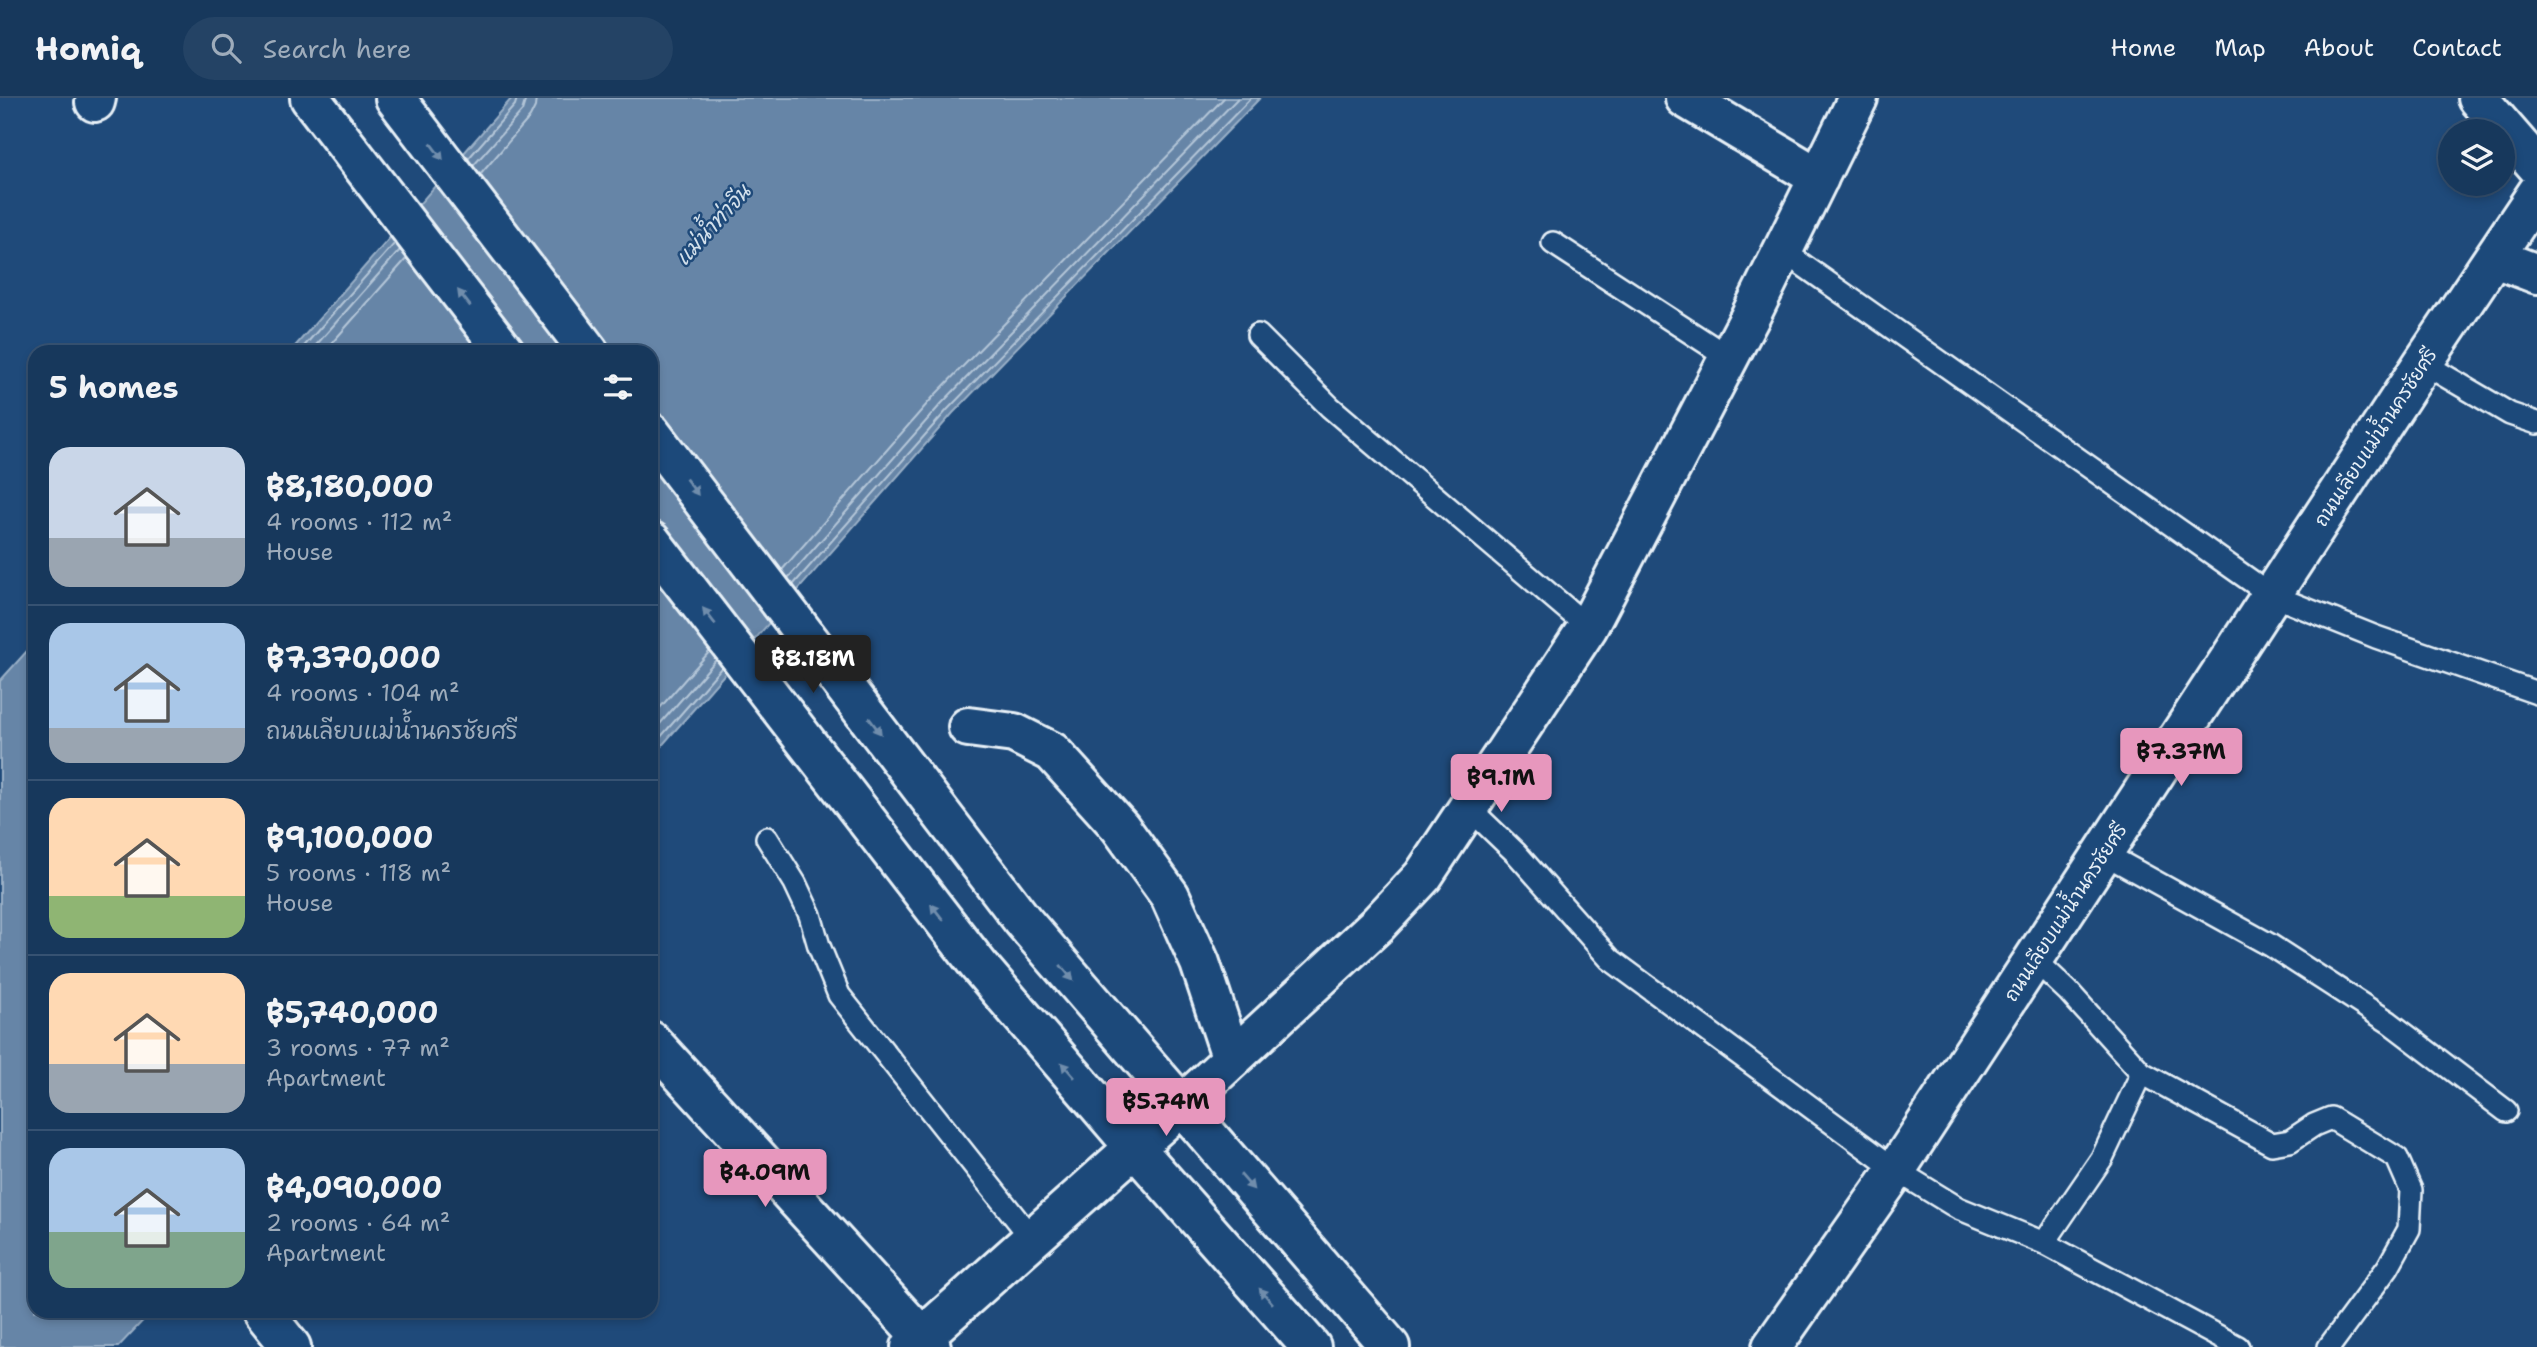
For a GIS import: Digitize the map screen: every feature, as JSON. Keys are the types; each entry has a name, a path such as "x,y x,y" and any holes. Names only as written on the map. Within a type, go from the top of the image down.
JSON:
{"main road":[{"path":"310,98 500,345"},
{"path":"396,98 584,345"},
{"path":"1685,98 1818,178"},
{"path":"658,1049 922,1344 1378,924 1423,876 1588,626 1783,251 1858,98"},
{"path":"2478,98 2537,166"},
{"name":"ถนนเลียบแม่น้ำนครชัยศรี","path":"1772,1347 1896,1170 2537,192"},
{"path":"2495,258 2537,274"},
{"path":"658,442 1023,920 1390,1347"},
{"path":"658,550 979,966 1311,1347"},
{"path":"968,727 1014,733 1052,752 1119,827 1170,896 1200,963 1232,1059"},
{"path":"268,1318 291,1347"}],"lane":[{"path":"1553,243 1728,357"},
{"path":"1783,251 2271,595 2376,637 2537,693"},
{"path":"1258,335 1330,407 1588,626"},
{"path":"2423,363 2510,414 2537,423"},
{"path":"1469,808 1516,853 1610,959 1896,1170 1958,1208 2043,1243 2238,1347"},
{"path":"767,838 795,883 810,915 819,946 839,995 1033,1240"},
{"path":"2103,853 2270,945 2389,1023 2506,1111"},
{"path":"2034,959 2068,991 2141,1073 2272,1144 2290,1141 2330,1118 2398,1158 2410,1190 2409,1229 2388,1267 2329,1347"},
{"path":"2043,1243 2102,1158 2141,1073"}],"water":[{"name":"แม่น้ำท่าจีน","path":"512,98 1260,98 953,413 658,750 658,345 296,345"},
{"path":"28,650 28,1318 145,1318 118,1347 0,1347 0,681"}]}
